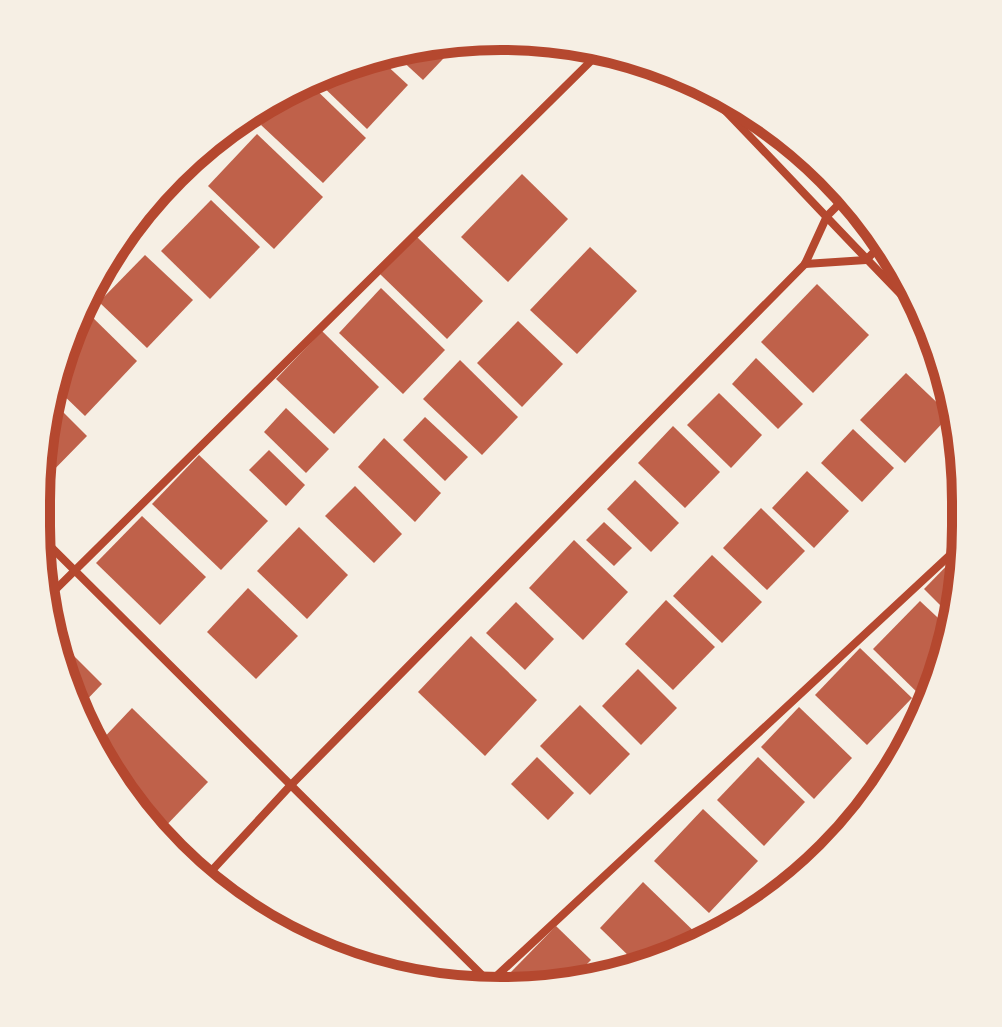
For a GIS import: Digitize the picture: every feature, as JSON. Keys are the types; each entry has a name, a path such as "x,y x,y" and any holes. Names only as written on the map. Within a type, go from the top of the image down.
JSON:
{"street":[{"path":"55,590 592,60"},
{"path":"723,109 902,296"},
{"path":"211,871 290,786 805,264 827,216 840,203"},
{"path":"805,264 866,260 876,250"},
{"path":"51,546 482,976"},
{"path":"498,977 951,554"}],"building":[{"path":"448,53 423,80 403,61"},
{"path":"386,65 408,85 367,129 323,87"},
{"path":"316,90 366,138 323,183 261,125 274,111"},
{"path":"257,134 323,197 274,249 208,186"},
{"path":"522,174 568,219 508,282 461,237"},
{"path":"211,200 260,247 210,299 161,251"},
{"path":"416,236 483,301 447,339 380,274"},
{"path":"590,247 637,291 577,354 530,310"},
{"path":"145,255 193,300 147,348 99,302"},
{"path":"817,284 869,335 813,393 761,342"},
{"path":"381,288 445,350 403,394 339,333"},
{"path":"90,315 137,361 85,416 63,395"},
{"path":"518,321 563,364 522,407 477,363"},
{"path":"322,331 379,387 334,434 276,379"},
{"path":"756,358 803,404 778,429 732,384"},
{"path":"460,360 518,417 482,455 423,399"},
{"path":"906,373 942,407 944,421 905,463 860,420"},
{"path":"719,393 762,435 731,468 687,425"},
{"path":"286,408 329,449 306,473 264,432"},
{"path":"60,409 87,436 51,473"},
{"path":"425,417 468,457 445,481 403,440"},
{"path":"673,426 720,472 685,508 638,463"},
{"path":"853,429 894,468 862,502 821,463"},
{"path":"384,438 441,493 415,522 358,467"},
{"path":"269,450 305,485 286,506 249,470"},
{"path":"199,455 268,521 221,570 152,504"},
{"path":"807,471 849,511 814,548 772,508"},
{"path":"635,480 679,523 651,552 607,509"},
{"path":"355,486 402,534 374,563 325,516"},
{"path":"761,508 805,551 767,590 723,548"},
{"path":"142,516 206,577 160,625 96,563"},
{"path":"604,522 632,548 614,566 586,540"},
{"path":"299,527 348,575 307,619 257,571"},
{"path":"574,540 628,592 583,640 529,588"},
{"path":"712,555 762,602 722,643 673,596"},
{"path":"950,562 944,609 924,589"},
{"path":"248,588 298,636 256,679 207,632"},
{"path":"666,600 715,647 673,690 625,644"},
{"path":"920,601 942,621 920,695 873,649"},
{"path":"516,602 554,639 525,670 486,633"},
{"path":"471,636 537,700 485,756 418,692"},
{"path":"860,648 912,698 867,745 815,695"},
{"path":"67,649 102,684 85,701"},
{"path":"638,669 677,708 641,745 602,706"},
{"path":"580,705 630,754 590,795 540,746"},
{"path":"799,707 852,758 814,799 761,747"},
{"path":"132,708 208,782 165,827 126,777 103,738"},
{"path":"537,757 574,793 548,820 511,784"},
{"path":"758,757 805,802 764,846 717,800"},
{"path":"703,809 758,861 709,913 654,861"},
{"path":"643,882 695,932 631,958 600,928"},
{"path":"556,926 591,960 582,969 560,973 516,976 511,972"}]}
